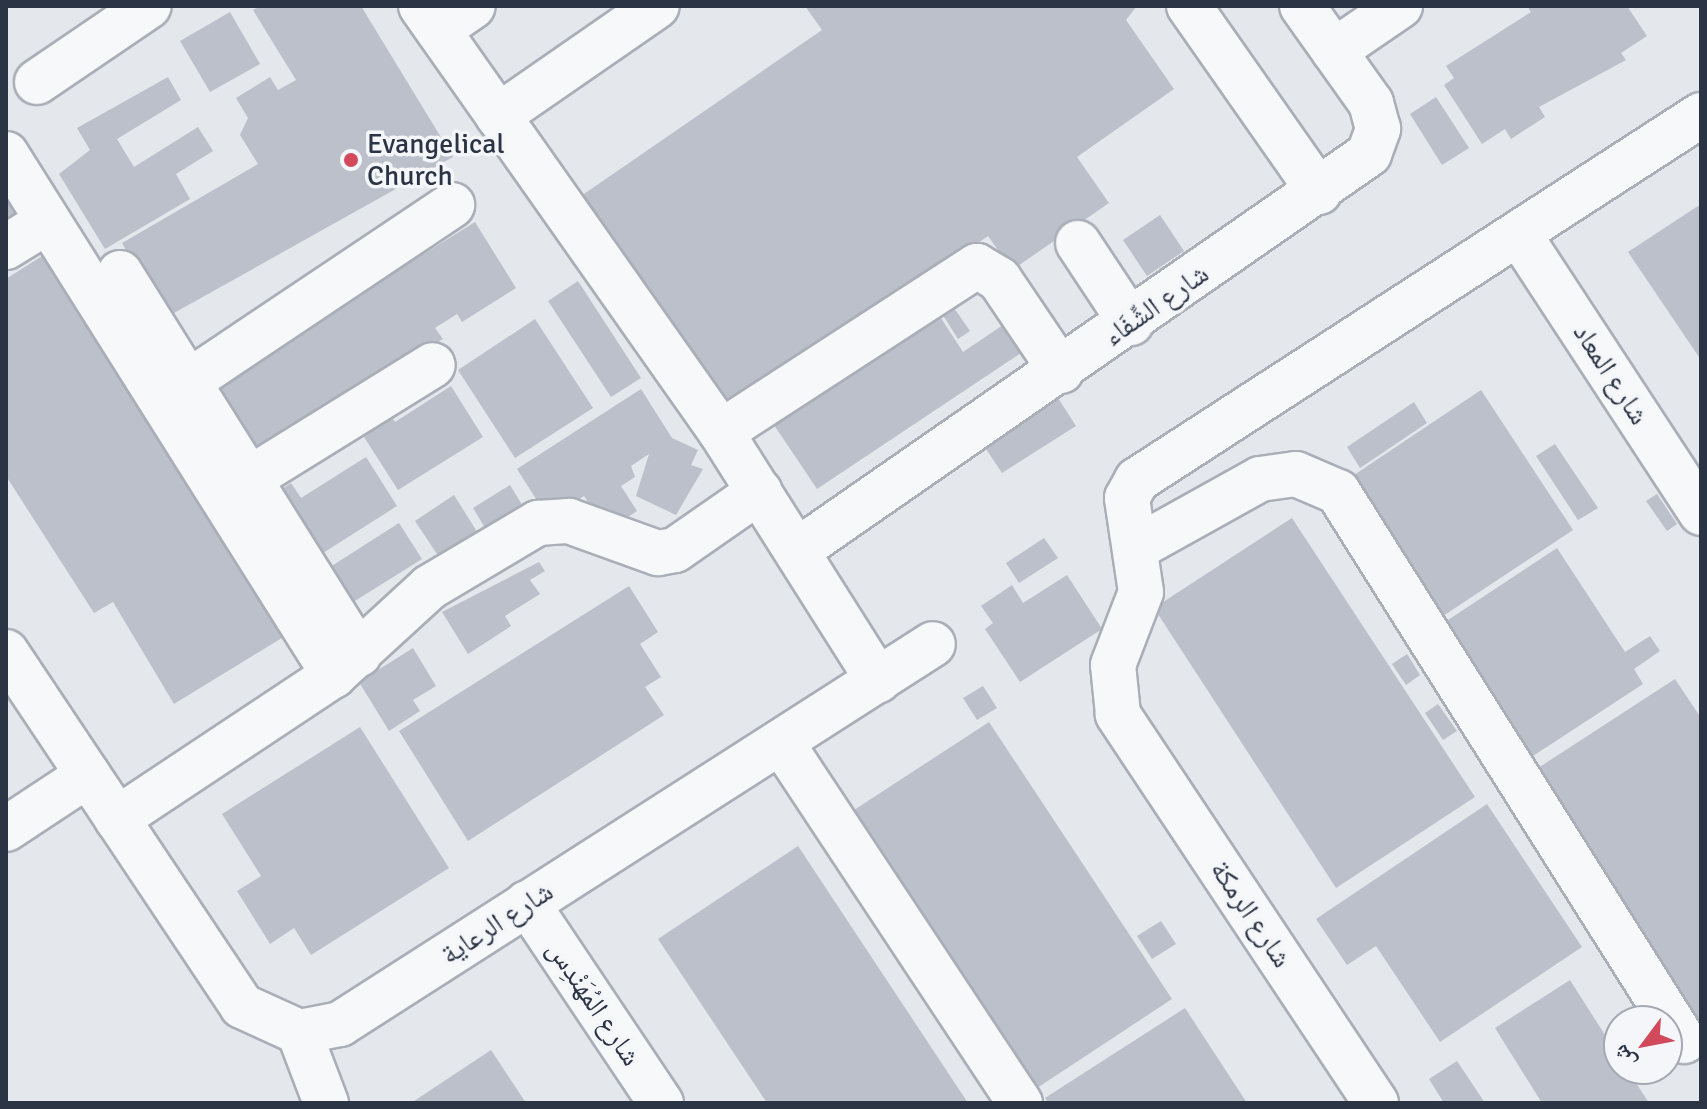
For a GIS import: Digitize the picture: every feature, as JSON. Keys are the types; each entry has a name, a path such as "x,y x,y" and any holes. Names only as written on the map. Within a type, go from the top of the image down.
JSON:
{"street":[{"path":"37,82 149,6"},
{"path":"498,116 657,6"},
{"name":"شارع الشِّفَاء","path":"798,550 1131,323 1369,154 1378,129 1371,103 1302,6"},
{"path":"1334,51 1400,6"},
{"path":"1203,11 1319,192"},
{"path":"444,14 498,116 721,432 878,680"},
{"name":"شارع الرمكة","path":"1376,1103 1125,725 1111,677 1137,614 1136,548 1126,508 1137,480 1520,236 1701,115"},
{"path":"6,154 346,664"},
{"path":"188,382 452,205"},
{"path":"6,247 48,221"},
{"name":"شارع المعاد","path":"1520,236 1701,513"},
{"path":"1078,243 1131,323"},
{"path":"721,432 977,266 999,279 1061,371"},
{"path":"120,273 249,479 346,664"},
{"path":"249,479 433,365"},
{"path":"1136,548 1260,479 1296,474 1338,492 1684,1041"},
{"path":"117,819 346,664 410,601 538,523 569,521 658,553 675,550 760,491"},
{"name":"شارع الرعاية","path":"299,1032 340,1024 933,644"},
{"path":"6,652 242,1006 299,1032 326,1103"},
{"path":"781,742 1020,1103"},
{"path":"6,829 88,775"},
{"name":"شارع المُهَنْدِس","path":"527,903 661,1103"}],"building":[{"name":"Evangelical Church","path":"260,6 361,6 453,157 165,318 122,243 258,164 240,135 248,118 236,98 270,77 278,90 296,80 253,10"},
{"path":"805,6 1137,6 1126,20 1174,89 1077,157 1109,203 1012,270 988,236 732,413 581,196 822,30"},
{"path":"1527,6 1627,6 1647,36 1621,53 1626,60 1539,107 1545,117 1511,139 1505,129 1482,144 1444,85 1454,78 1446,66 1531,12"},
{"path":"230,12 260,64 210,92 180,41"},
{"path":"168,77 181,100 117,139 134,167 198,127 213,151 176,174 190,199 105,249 59,174 90,150 77,128"},
{"path":"1436,97 1469,148 1442,165 1410,114"},
{"path":"6,174 32,215 6,232"},
{"path":"1701,204 1701,360 1628,252"},
{"path":"1160,215 1184,251 1147,276 1123,240"},
{"path":"475,222 516,288 462,322 457,314 435,328 443,339 245,461 202,392"},
{"path":"53,249 295,630 174,704 113,602 94,613 6,476 6,279"},
{"path":"578,281 641,378 611,397 548,301"},
{"path":"952,305 970,331 958,339 941,312"},
{"path":"939,315 963,352 1003,325 1021,353 817,489 774,425"},
{"path":"535,319 593,408 515,458 458,370"},
{"path":"451,386 483,437 398,490 355,423 384,405 395,422"},
{"path":"641,389 672,438 698,450 691,465 703,469 676,515 636,496 649,454 631,466 635,477 621,486 637,511 607,531 584,496 558,512 543,510 517,469"},
{"path":"1481,390 1573,530 1437,620 1345,481"},
{"path":"1056,395 1076,426 1002,473 982,443"},
{"path":"1414,402 1427,423 1360,468 1347,447"},
{"path":"1555,444 1598,508 1578,520 1536,456"},
{"path":"366,457 397,506 312,560 271,496 291,483 301,498"},
{"path":"510,485 527,513 490,536 473,508"},
{"path":"1657,494 1677,524 1667,531 1646,501"},
{"path":"454,495 479,535 441,560 415,521"},
{"path":"1292,518 1475,797 1336,888 1154,608"},
{"path":"399,523 422,559 350,604 327,569"},
{"path":"1044,538 1058,558 1019,583 1006,563"},
{"path":"1557,548 1625,652 1650,636 1660,651 1634,669 1643,684 1533,756 1445,622"},
{"path":"539,562 545,571 530,580 540,594 505,616 511,626 468,654 442,612"},
{"path":"1067,575 1102,629 1020,682 985,629 993,623 981,606 1012,585 1023,603"},
{"path":"629,586 658,632 640,644 661,677 645,687 664,715 468,841 399,731"},
{"path":"413,648 436,686 413,700 420,711 389,731 359,682"},
{"path":"1407,654 1420,675 1406,685 1392,664"},
{"path":"1675,679 1701,718 1701,1026 1535,770"},
{"path":"983,686 997,708 977,720 963,698"},
{"path":"1438,704 1457,731 1443,740 1425,713"},
{"path":"989,722 1172,999 1034,1090 851,812"},
{"path":"360,727 449,868 311,955 294,928 270,944 237,891 261,876 222,814"},
{"path":"1487,804 1582,947 1440,1042 1376,946 1347,965 1316,919"},
{"path":"798,846 968,1103 767,1103 658,939"},
{"path":"1161,921 1176,944 1152,959 1137,936"},
{"path":"1570,980 1603,1032 1603,1085 1637,1085 1649,1103 1542,1103 1495,1028"},
{"path":"1185,1008 1247,1103 1048,1103 1045,1098"},
{"path":"491,1050 526,1103 411,1103"},
{"path":"1457,1061 1485,1103 1444,1103 1429,1079"}],"place":[{"name":"Evangelical Church","path":"351,160"}]}
